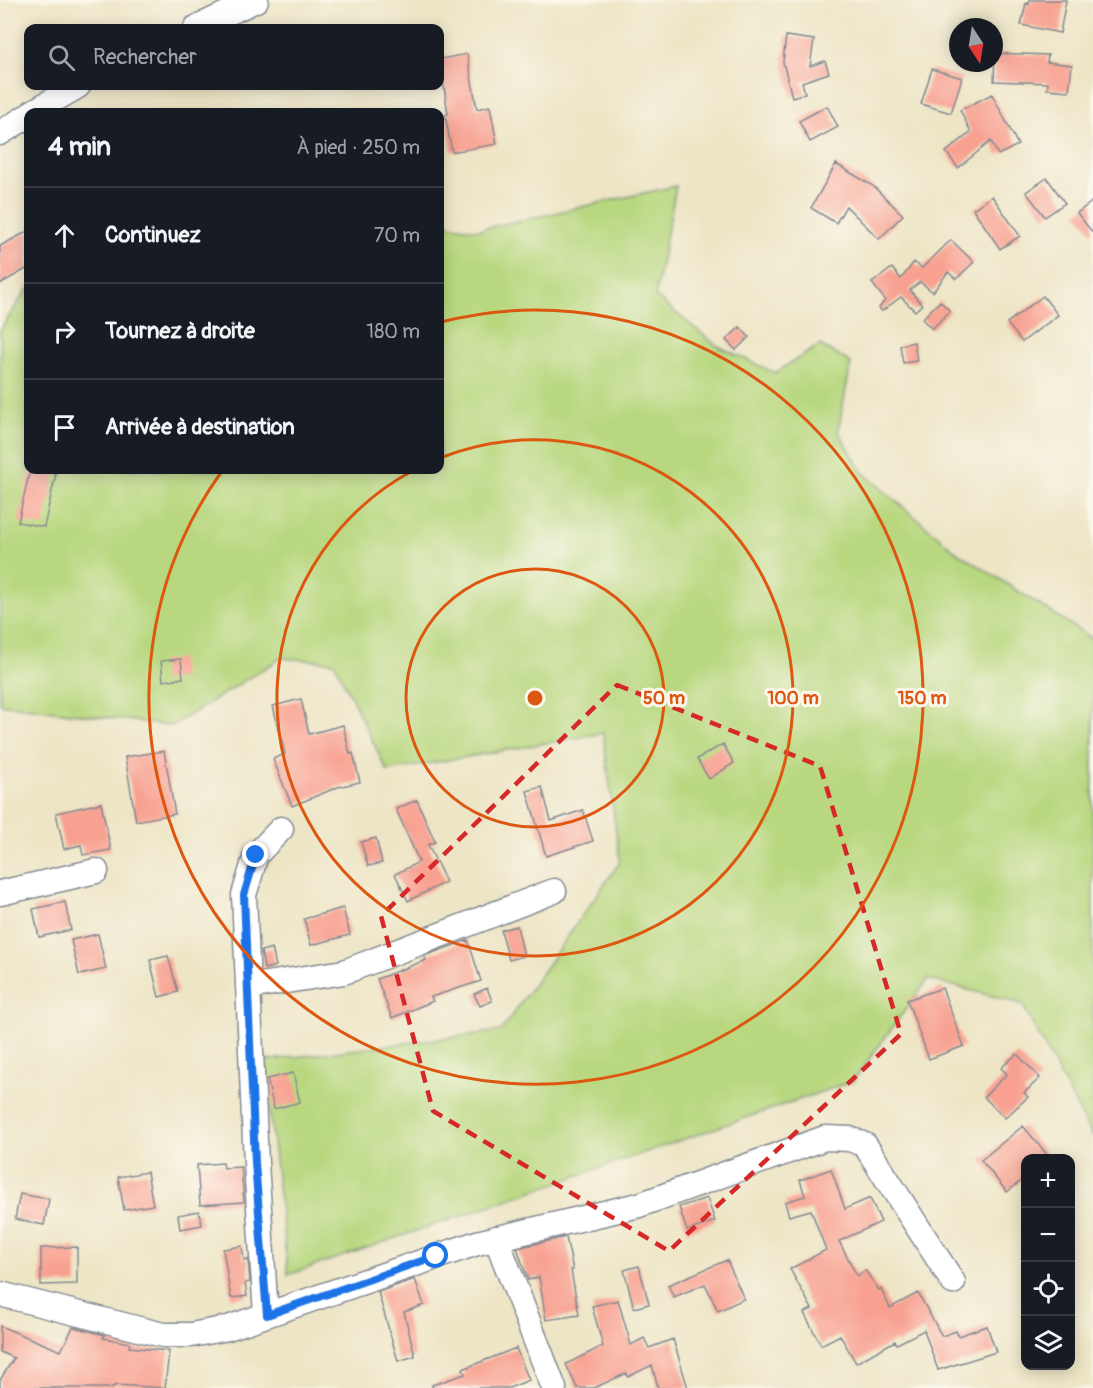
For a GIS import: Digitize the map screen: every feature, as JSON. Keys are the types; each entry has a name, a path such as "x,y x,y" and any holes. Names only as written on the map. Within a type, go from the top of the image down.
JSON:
{"street":[{"path":"204,24 252,1"},
{"path":"40,108 71,90"},
{"path":"0,133 24,118"},
{"path":"267,1315 255,1163 244,895 256,855 280,829"},
{"path":"0,894 96,871"},
{"path":"248,987 344,972 555,891"},
{"path":"0,1294 163,1335 191,1335 228,1328 436,1256 496,1238 639,1205 825,1138 850,1139 865,1145 953,1282"},
{"path":"496,1238 554,1388"}],"highlighted area":[{"path":"617,685 820,766 901,1034 669,1251 433,1111 381,916"}],"green space":[{"path":"676,186 655,296 716,345 775,373 820,345 851,363 838,431 863,473 954,550 1093,639 1093,1137 1022,1004 928,979 853,1081 288,1275 264,1061 501,1031 620,862 603,733 387,771 334,662 281,658 172,726 0,704 0,330 24,294 24,474 444,474 444,225 477,230"}],"building":[{"path":"1029,0 1066,0 1060,33 1021,25 1026,3 1029,4"},
{"path":"786,36 814,40 810,66 825,61 829,73 802,82 805,93 792,97 783,62"},
{"path":"1003,53 1048,55 1047,62 1072,65 1069,91 1047,89 1048,83 994,81 994,72 1003,72"},
{"path":"467,54 477,109 490,106 497,144 452,152 445,115 448,114 444,86 444,58"},
{"path":"932,69 962,78 951,113 921,104"},
{"path":"992,94 1018,145 998,155 991,141 958,168 946,152 971,132 960,110"},
{"path":"827,106 838,127 810,142 799,121"},
{"path":"836,164 873,186 903,215 879,239 846,206 836,223 811,208"},
{"path":"1047,178 1065,203 1045,217 1026,192"},
{"path":"992,196 1020,236 1000,249 973,209"},
{"path":"1093,201 1093,233 1077,213"},
{"path":"24,233 24,270 0,284 0,246"},
{"path":"951,240 974,262 956,279 948,272 933,292 920,282 910,290 922,305 915,311 901,297 882,311 879,308 885,300 872,283 892,268 901,279 914,262 922,268"},
{"path":"1043,296 1058,315 1022,342 1007,323"},
{"path":"940,301 950,311 932,329 922,319"},
{"path":"740,327 749,337 736,350 726,340"},
{"path":"914,342 917,361 903,363 900,345"},
{"path":"29,474 56,474 44,527 18,522"},
{"path":"181,659 183,678 163,681 161,661"},
{"path":"301,699 309,734 343,725 360,782 338,787 292,806 273,759 285,754 273,706"},
{"path":"723,744 734,763 709,779 697,759"},
{"path":"164,751 175,814 136,821 125,757"},
{"path":"542,787 551,821 583,810 593,841 546,856 527,791"},
{"path":"417,800 435,842 428,845 446,882 408,901 395,874 419,862 396,809"},
{"path":"101,803 111,850 83,855 81,845 64,849 56,813"},
{"path":"376,838 382,863 368,866 361,842"},
{"path":"65,902 71,930 39,937 33,909"},
{"path":"343,908 350,935 311,945 304,919"},
{"path":"517,926 524,956 509,960 501,930"},
{"path":"98,934 106,969 79,975 71,940"},
{"path":"468,940 481,981 431,997 433,1001 392,1018 377,979 426,960 424,956"},
{"path":"272,948 276,966 264,969 261,951"},
{"path":"168,956 178,992 159,997 150,960"},
{"path":"487,988 492,1001 480,1006 474,994"},
{"path":"942,988 964,1046 929,1059 907,1000"},
{"path":"1017,1054 1040,1078 1024,1093 1028,1097 1005,1118 984,1097 1007,1074 1001,1068"},
{"path":"293,1073 300,1102 274,1109 267,1079"},
{"path":"1023,1126 1047,1154 1021,1154 1021,1181 1007,1192 981,1160"},
{"path":"223,1163 224,1168 241,1167 244,1202 200,1205 197,1165"},
{"path":"831,1169 845,1209 870,1198 881,1222 839,1241 857,1276 865,1270 879,1290 881,1289 890,1308 918,1293 942,1336 956,1331 958,1336 987,1326 996,1352 938,1370 924,1330 897,1344 895,1341 856,1363 840,1335 821,1345 804,1313 812,1309 790,1269 826,1250 811,1210 789,1216 785,1202 805,1196 800,1180"},
{"path":"147,1172 153,1205 124,1210 118,1177"},
{"path":"20,1194 49,1199 44,1225 15,1219"},
{"path":"707,1198 715,1221 687,1231 679,1207"},
{"path":"199,1211 202,1225 180,1229 178,1215"},
{"path":"566,1237 579,1315 546,1320 539,1277 528,1280 517,1248"},
{"path":"242,1246 244,1260 248,1259 250,1282 245,1283 247,1296 231,1298 223,1249"},
{"path":"77,1247 77,1284 41,1285 41,1248"},
{"path":"727,1260 744,1299 718,1311 705,1284 674,1297 668,1285"},
{"path":"639,1266 649,1304 634,1308 624,1270"},
{"path":"415,1279 424,1305 404,1312 415,1356 398,1361 378,1292"},
{"path":"618,1300 631,1345 644,1338 649,1348 673,1339 688,1388 658,1388 652,1365 628,1377 627,1373 594,1388 577,1388 566,1364 603,1346 592,1306"},
{"path":"0,1326 61,1351 73,1327 105,1335 103,1338 130,1343 129,1347 169,1351 165,1388 116,1385 111,1388 0,1388 0,1380 14,1358 0,1352"},
{"path":"516,1348 529,1380 509,1388 432,1388 432,1385 465,1374 463,1369"}],"route":[{"path":"256,855 244,895 255,1163 267,1315 436,1256"}]}
